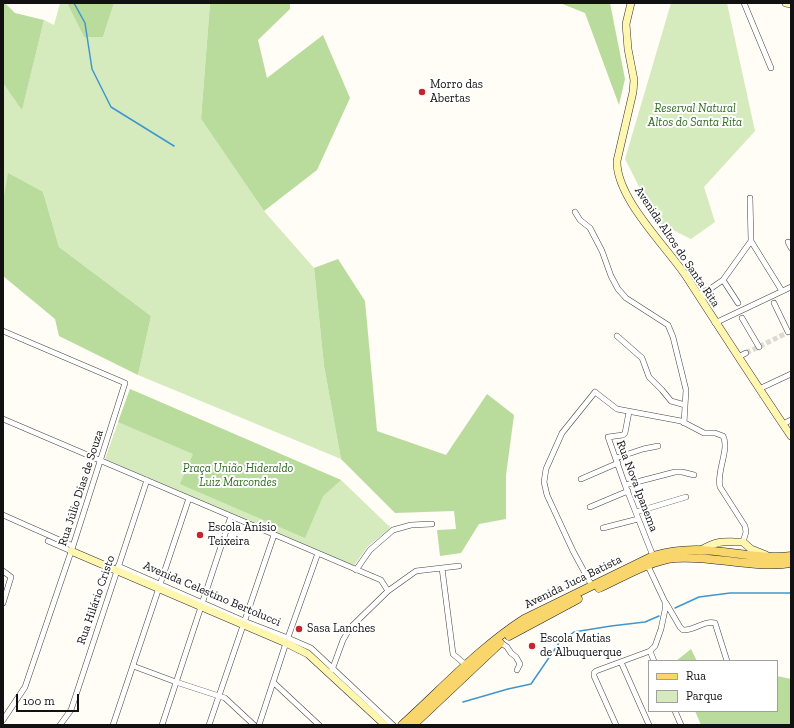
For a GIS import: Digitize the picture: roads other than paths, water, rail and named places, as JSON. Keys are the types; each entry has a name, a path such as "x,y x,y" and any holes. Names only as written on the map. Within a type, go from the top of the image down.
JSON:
{"main road":[{"name":"Avenida Juca Batista","path":"402,725 466,665 508,630 524,619 653,556 672,551 701,550 772,557 791,556"},
{"path":"713,551 720,561"},
{"path":"766,565 772,562 772,557"},
{"name":"Avenida Juca Batista","path":"413,725 500,642 512,633 594,590 654,563 674,558 695,558 766,565 791,563"}],"street":[{"name":"Avenida Altos do Santa Rita","path":"631,3 626,24 628,49 634,80 633,92 617,161 617,168 626,193 643,221 702,294 715,323 791,436"},
{"path":"744,3 771,68"},
{"path":"786,3 791,4"},
{"path":"750,198 751,241 782,292"},
{"path":"575,212 580,220 590,228 602,251 611,276 618,289 626,298 668,325 673,337 684,377 686,390 684,422"},
{"path":"702,294 723,280 751,241"},
{"path":"788,242 791,248"},
{"path":"723,280 738,303"},
{"path":"715,323 791,287"},
{"path":"774,303 788,332"},
{"path":"742,318 759,347"},
{"name":"Rua Júlio Dias de Souza","path":"3,331 125,383 72,549 25,687 3,720"},
{"path":"617,336 642,358 649,377 671,401 684,405"},
{"path":"738,357 746,353"},
{"path":"759,389 791,374"},
{"path":"592,586 573,552 553,509 547,495 544,482 546,469 562,433 595,392 617,409 684,422 704,432 720,435 724,438 723,457 718,480 720,487 745,526 746,532 743,542"},
{"name":"Rua Nova Ipanema","path":"629,412 625,433 623,435 608,437 653,556"},
{"path":"3,419 381,580 388,591"},
{"path":"783,424 791,420"},
{"path":"581,479 617,460 643,449 658,446"},
{"path":"625,485 675,472 694,475"},
{"name":"Rua Hilário Cristo","path":"60,725 71,710 147,480"},
{"path":"590,507 628,491"},
{"path":"113,725 189,498"},
{"path":"636,512 686,498"},
{"name":"Avenida Celestino Bertolucci","path":"3,515 72,549 287,641 308,654 331,672 393,725"},
{"path":"162,725 231,516"},
{"path":"603,528 638,519"},
{"path":"356,570 370,550 393,530 411,525 432,524"},
{"path":"209,725 274,535"},
{"name":"Avenida Celestino Bertolucci","path":"48,541 72,549"},
{"path":"713,551 714,545 717,542"},
{"path":"701,550 717,542 743,542 751,549 772,557"},
{"path":"259,725 318,553"},
{"path":"331,672 343,640 350,628 388,591 416,571 459,566"},
{"path":"648,566 665,602 683,630 688,630 711,622 715,623 727,660"},
{"path":"442,568 453,654 466,665"},
{"path":"3,571 9,575 11,580 3,603"},
{"path":"616,725 594,674 596,671 650,651 655,646 661,629 665,602"},
{"path":"500,642 516,657 520,664 516,670"},
{"path":"650,651 654,660"},
{"path":"621,662 649,725"},
{"path":"133,666 225,698 254,725"},
{"name":"Avenida Celestino Bertolucci","path":"331,672 385,725"},
{"path":"273,682 319,725"},
{"path":"675,712 681,725"}],"waterway":[{"path":"74,3 85,23 92,69 111,107 174,146"},
{"path":"675,608 699,597 730,593 791,593"},
{"path":"463,702 531,684 559,643 574,632 645,622 659,616"}],"tunnel":[{"path":"746,353 791,331"}],"place":[{"name":"Morro das Abertas","path":"422,92"},
{"name":"Escola Anísio Teixeira","path":"200,535"},
{"name":"Sasa Lanches","path":"299,629"},
{"name":"Escola Matias de Albuquerque","path":"532,646"}],"park label":[{"name":"Reserval Natural Altos do Santa Rita","path":"695,116"},
{"name":"Praça União Hideraldo Luiz Marcondes","path":"238,476"}]}
